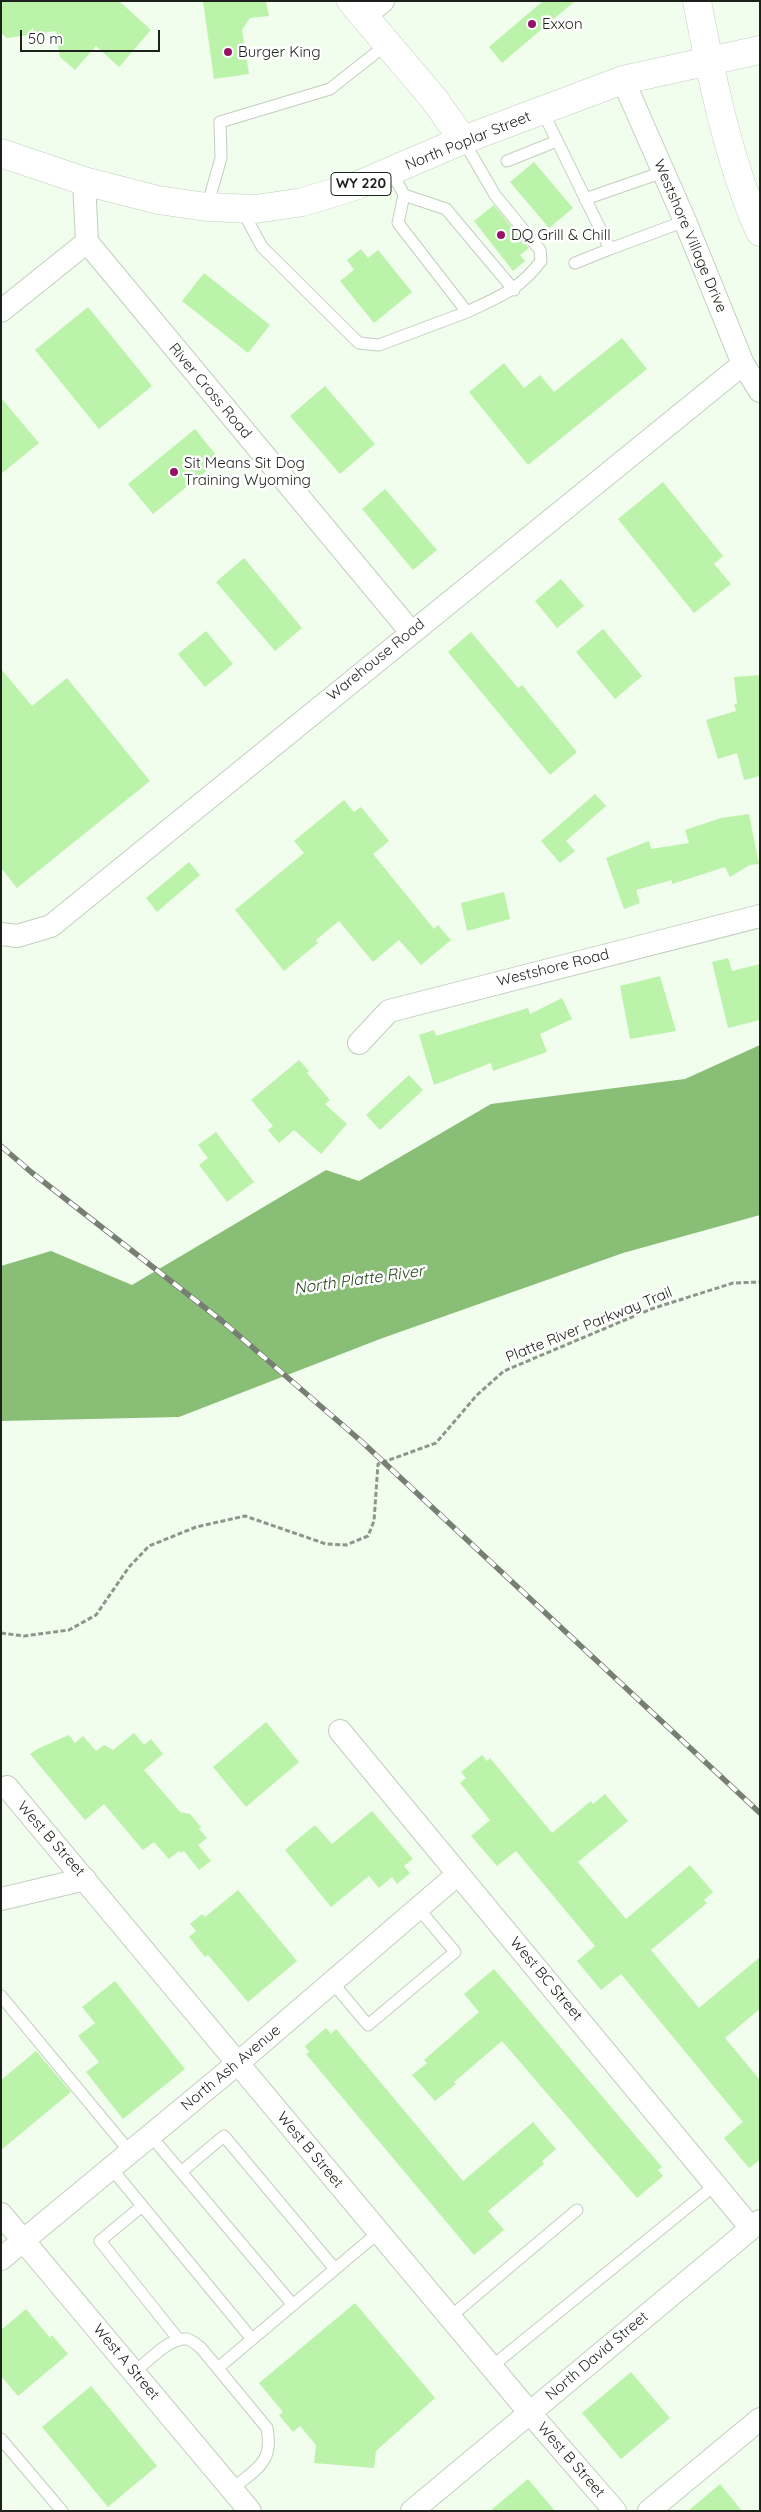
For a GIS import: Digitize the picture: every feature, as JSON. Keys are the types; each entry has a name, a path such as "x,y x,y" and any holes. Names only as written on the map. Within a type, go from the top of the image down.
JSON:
{"main road":[{"path":"697,1 709,61 745,199 760,232"},
{"path":"366,6 387,44 434,99 463,140"},
{"name":"North Poplar Street","path":"1,153 84,181 158,200 207,207 256,209 303,202 398,183 463,140 623,80 760,50"}],"street":[{"name":"Westshore Village Drive","path":"623,80 685,221 743,364 760,391"},
{"path":"1,310 87,242 84,181"},
{"name":"River Cross Road","path":"87,242 411,632"},
{"name":"Warehouse Road","path":"1,934 17,936 51,926 743,364"},
{"name":"Westshore Road","path":"359,1043 389,1011 760,916"},
{"name":"West BC Street","path":"340,1731 715,2185 755,2224"},
{"name":"West B Street","path":"7,1787 530,2413 615,2511"},
{"name":"North Ash Avenue","path":"1,2259 238,2063 458,1874"},
{"path":"1,1899 85,1879"},
{"name":"West A Street","path":"1,2214 250,2511"},
{"name":"North David Street","path":"412,2511 755,2224"},
{"path":"649,2511 760,2419"}],"lane":[{"path":"207,207 221,158 220,122 330,89 387,44"},
{"path":"542,110 610,249"},
{"path":"241,208 262,247 359,343 378,345 467,312 514,290 526,280 541,261 540,250 496,195 463,140"},
{"path":"506,161 557,141"},
{"path":"585,199 663,172"},
{"path":"467,312 398,223 398,183 446,209 514,290"},
{"path":"575,263 685,221"},
{"path":"332,1982 368,2026 455,1952 418,1908"},
{"path":"1,1996 130,2152"},
{"path":"150,2135 293,2305"},
{"path":"181,2172 224,2136 335,2269"},
{"path":"111,2168 252,2339"},
{"path":"491,2366 715,2185"},
{"path":"142,2206 100,2241 179,2340"},
{"path":"450,2317 577,2210"},
{"path":"218,2368 379,2232"},
{"path":"134,2372 168,2345 179,2340 190,2339 201,2348 218,2368 267,2428 270,2443 268,2455 260,2465 232,2489"},
{"path":"1,2439 62,2511"}],"path":[{"name":"Platte River Parkway Trail","path":"1,1633 24,1636 69,1630 96,1615 129,1568 150,1546 196,1527 245,1516 326,1544 346,1545 368,1536 374,1521 378,1464 436,1443 477,1395 504,1371 651,1309 732,1282 760,1282"}],"water":[{"name":"North Platte River","path":"760,1045 760,1215 623,1253 380,1339 179,1417 1,1421 1,1266 51,1251 132,1285 326,1170 359,1181 491,1104 685,1079"}],"building":[{"path":"1,1 119,1 151,30 119,67 96,46 75,70 60,57 56,31 7,38 2,34"},
{"name":"Burger King","path":"203,1 266,1 269,16 250,18 242,30 249,74 214,79"},
{"name":"Exxon","path":"543,1 575,1 502,63 489,47"},
{"path":"534,162 573,208 549,228 510,182"},
{"name":"DQ Grill & Chill","path":"494,205 529,248 520,255 525,261 513,271 474,221"},
{"path":"361,249 368,258 378,250 412,292 374,323 340,281 354,270 347,260"},
{"path":"204,273 270,325 248,353 182,301"},
{"path":"88,307 152,386 99,429 35,350"},
{"path":"622,338 647,369 528,465 469,392 504,363 524,388 540,375 554,392"},
{"path":"325,386 375,444 340,474 290,416"},
{"path":"1,398 39,443 1,474"},
{"name":"Sit Means Sit Dog Training Wyoming","path":"195,429 220,460 153,514 128,484"},
{"path":"663,482 723,556 714,564 731,584 694,613 618,519"},
{"path":"385,489 437,550 413,570 362,509"},
{"path":"244,558 302,628 275,651 216,582"},
{"path":"561,579 584,606 557,628 535,601"},
{"path":"603,629 642,676 615,699 576,652"},
{"path":"206,631 233,664 205,687 178,654"},
{"path":"471,632 518,688 522,685 577,752 550,775 448,652"},
{"path":"1,669 32,706 67,678 150,781 17,888 1,868"},
{"path":"760,675 760,776 744,780 737,753 718,759 706,720 736,711 734,704 737,704 734,677"},
{"path":"595,794 606,806 566,841 575,851 560,863 541,841"},
{"path":"344,800 354,812 361,807 389,841 373,854 434,929 438,925 451,940 421,965 399,940 373,962 339,921 316,940 318,943 284,971 235,910 304,853 294,841"},
{"path":"749,814 759,864 750,865 730,877 725,867 672,884 672,880 636,890 640,903 624,909 606,858 649,841 651,849 689,843 685,830 721,818"},
{"path":"189,862 200,875 157,912 146,898"},
{"path":"504,892 510,919 467,931 461,903"},
{"path":"728,958 732,971 760,964 760,1020 728,1028 712,962"},
{"path":"660,976 676,1031 630,1039 620,986"},
{"path":"562,998 572,1019 540,1034 547,1052 493,1071 491,1063 434,1085 419,1035 434,1030 436,1036 528,1008 530,1014"},
{"path":"299,1060 309,1071 307,1073 330,1100 325,1104 347,1124 321,1154 294,1130 279,1143 268,1130 273,1126 251,1100"},
{"path":"409,1075 423,1090 380,1130 366,1115"},
{"path":"216,1132 254,1182 227,1202 199,1165 208,1158 198,1145"},
{"path":"266,1722 299,1762 246,1807 213,1767"},
{"path":"134,1733 144,1745 151,1739 163,1754 144,1770 180,1812 190,1814 207,1838 198,1845 211,1861 199,1870 184,1851 181,1853 179,1851 169,1859 154,1842 143,1850 104,1804 85,1820 30,1754 69,1735 75,1743 83,1736 96,1751 104,1745 113,1750"},
{"path":"482,1755 487,1761 490,1758 552,1833 591,1801 593,1804 605,1794 628,1821 578,1862 626,1919 690,1865 713,1892 704,1900 707,1903 651,1950 699,2008 760,1957 760,2009 725,2038 760,2080 760,2160 749,2168 724,2138 743,2122 621,1974 601,1990 577,1961 595,1946 516,1851 497,1866 471,1836 490,1820 460,1783 466,1778 461,1772"},
{"path":"372,1811 413,1859 404,1866 410,1873 397,1884 392,1877 379,1888 369,1876 331,1907 285,1850 315,1825 332,1844"},
{"path":"238,1890 297,1961 248,2002 208,1955 205,1957 189,1937 196,1931 190,1924 202,1914 205,1917"},
{"path":"494,1969 662,2167 658,2170 663,2176 637,2198 502,2041 435,2101 412,2075 427,2063 424,2060 479,2012 464,1994"},
{"path":"115,1981 185,2069 123,2119 86,2072 99,2062 78,2036 95,2023 82,2007"},
{"path":"326,2028 331,2034 336,2029 463,2181 533,2122 556,2149 542,2161 544,2164 488,2211 504,2230 474,2255 306,2054 309,2052 305,2046"},
{"path":"36,2051 71,2092 1,2150 1,2080"},
{"path":"355,2303 435,2398 376,2451 374,2468 314,2463 316,2445 300,2426 293,2432 279,2415 283,2412 259,2383"},
{"path":"26,2309 50,2338 52,2335 68,2354 18,2396 1,2376 1,2330"},
{"path":"631,2372 670,2418 621,2459 582,2413"},
{"path":"91,2386 157,2466 108,2507 42,2427"},
{"path":"528,2479 555,2511 490,2511"},
{"path":"720,2484 742,2511 688,2511"}],"railway":[{"path":"1,1146 31,1172 222,1321 361,1441 760,1813"}],"place":[{"name":"Exxon","path":"532,24"},
{"name":"Burger King","path":"228,52"},
{"name":"DQ Grill & Chill","path":"501,235"},
{"name":"Sit Means Sit Dog Training Wyoming","path":"174,472"}]}
